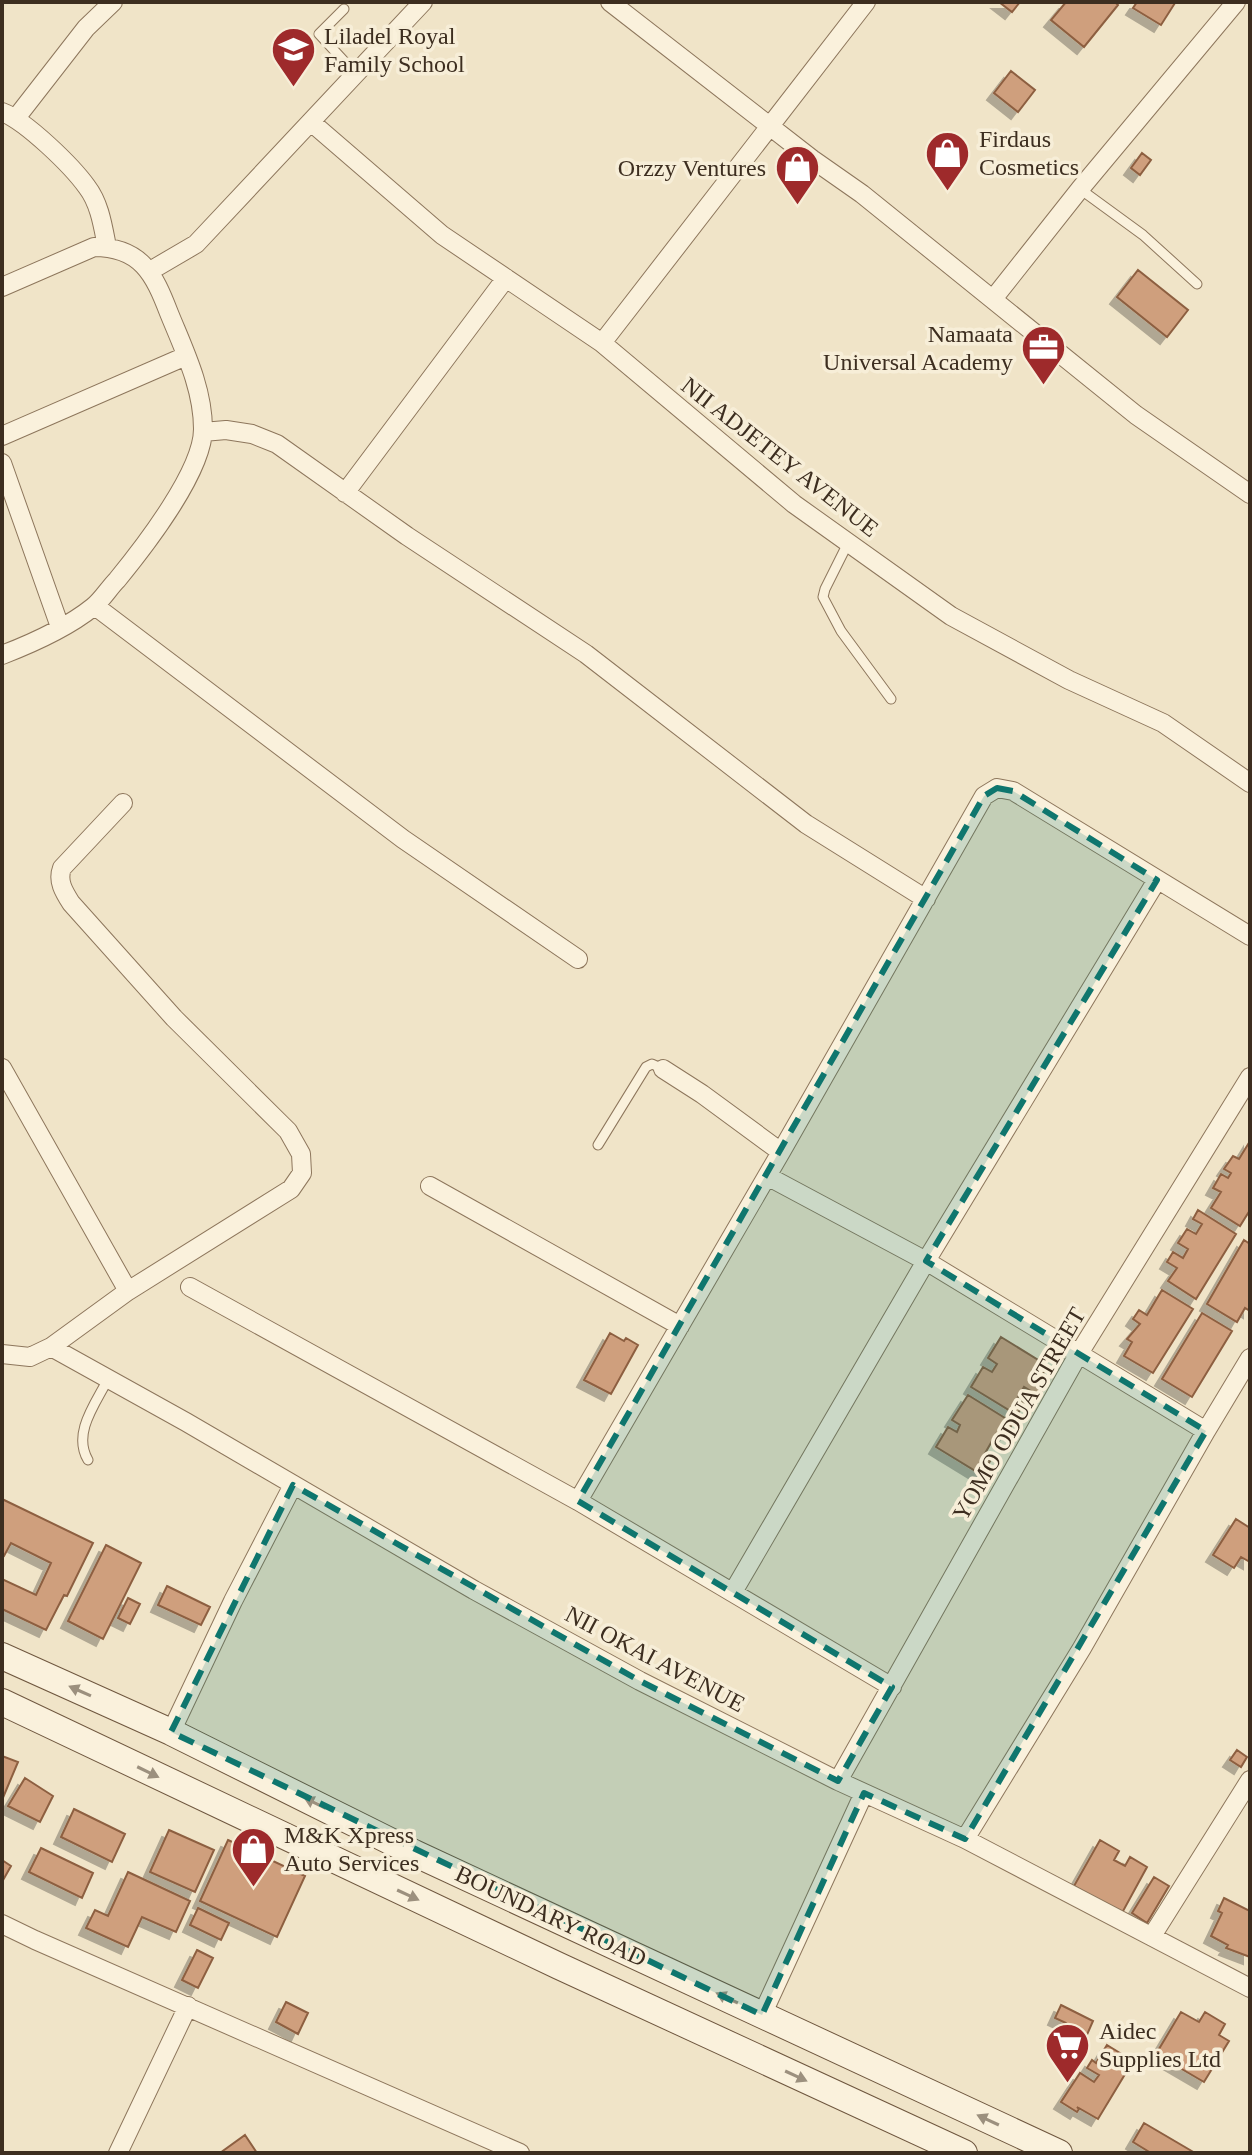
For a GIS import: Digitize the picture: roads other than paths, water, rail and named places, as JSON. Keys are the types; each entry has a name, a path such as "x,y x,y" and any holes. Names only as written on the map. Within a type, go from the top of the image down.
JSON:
{"main road":[{"name":"BOUNDARY ROAD","path":"2,1656 171,1732 414,1853 1059,2153"},
{"name":"BOUNDARY ROAD","path":"2,1702 544,1959 964,2153"}],"street":[{"path":"107,247 100,212 88,188 50,148 9,115 113,2"},
{"path":"150,271 196,244 423,2"},
{"path":"610,2 770,127 862,194 1136,415 1250,494"},
{"path":"602,343 866,2"},
{"path":"993,299 1236,2"},
{"name":"NII ADJETEY AVENUE","path":"311,122 442,235 602,343 794,504 951,616 1069,680 1163,723 1250,783"},
{"path":"2,287 94,247 107,247 139,259 150,271 166,304 186,356 201,400 203,432 193,467 171,507 135,558 95,606 25,647 2,655"},
{"path":"345,493 506,278"},
{"path":"2,436 186,356"},
{"path":"203,432 226,430 252,434 277,444 586,654 806,824 926,899"},
{"path":"2,463 60,627"},
{"path":"95,606 403,839 578,959"},
{"path":"578,1501 984,796 997,788 1013,791 1250,936"},
{"path":"2,1354 30,1357 51,1347 128,1291 291,1189 302,1173 301,1154 288,1131 174,1018 63,891 60,878 62,868 123,803"},
{"path":"733,1592 926,1261 1157,880"},
{"path":"2,1068 128,1291"},
{"path":"663,1069 781,1152"},
{"name":"YOMO ODUA STREET","path":"838,1781 1078,1355 1250,1077"},
{"path":"767,1176 926,1261 1206,1431"},
{"path":"430,1186 680,1326"},
{"path":"190,1287 578,1501 892,1687"},
{"name":"NII OKAI AVENUE","path":"51,1347 474,1590 640,1681 838,1781 965,1839 1250,1988"},
{"path":"965,1839 1082,1648 1250,1358"},
{"path":"171,1732 233,1601 293,1485"},
{"path":"1152,1936 1250,1780"},
{"path":"762,2015 864,1793"},
{"path":"2,1924 520,2153"},
{"path":"118,2153 188,2006"}],"lane":[{"path":"344,9 319,34 356,74"},
{"path":"1080,189 1143,235 1197,284"},
{"path":"848,543 823,597 841,631 891,699"},
{"path":"598,1145 646,1067 652,1064 663,1069"},
{"path":"88,1460 84,1455 81,1435 108,1379"}],"place":[{"name":"Liladel Royal Family School","path":"293,89"},
{"name":"Firdaus Cosmetics","path":"948,192"},
{"name":"Orzzy Ventures","path":"797,207"},
{"name":"Namaata Universal Academy","path":"1044,387"},
{"name":"M&K Xpress Auto Services","path":"253,1888"},
{"name":"Aidec Supplies Ltd","path":"1068,2084"}]}
